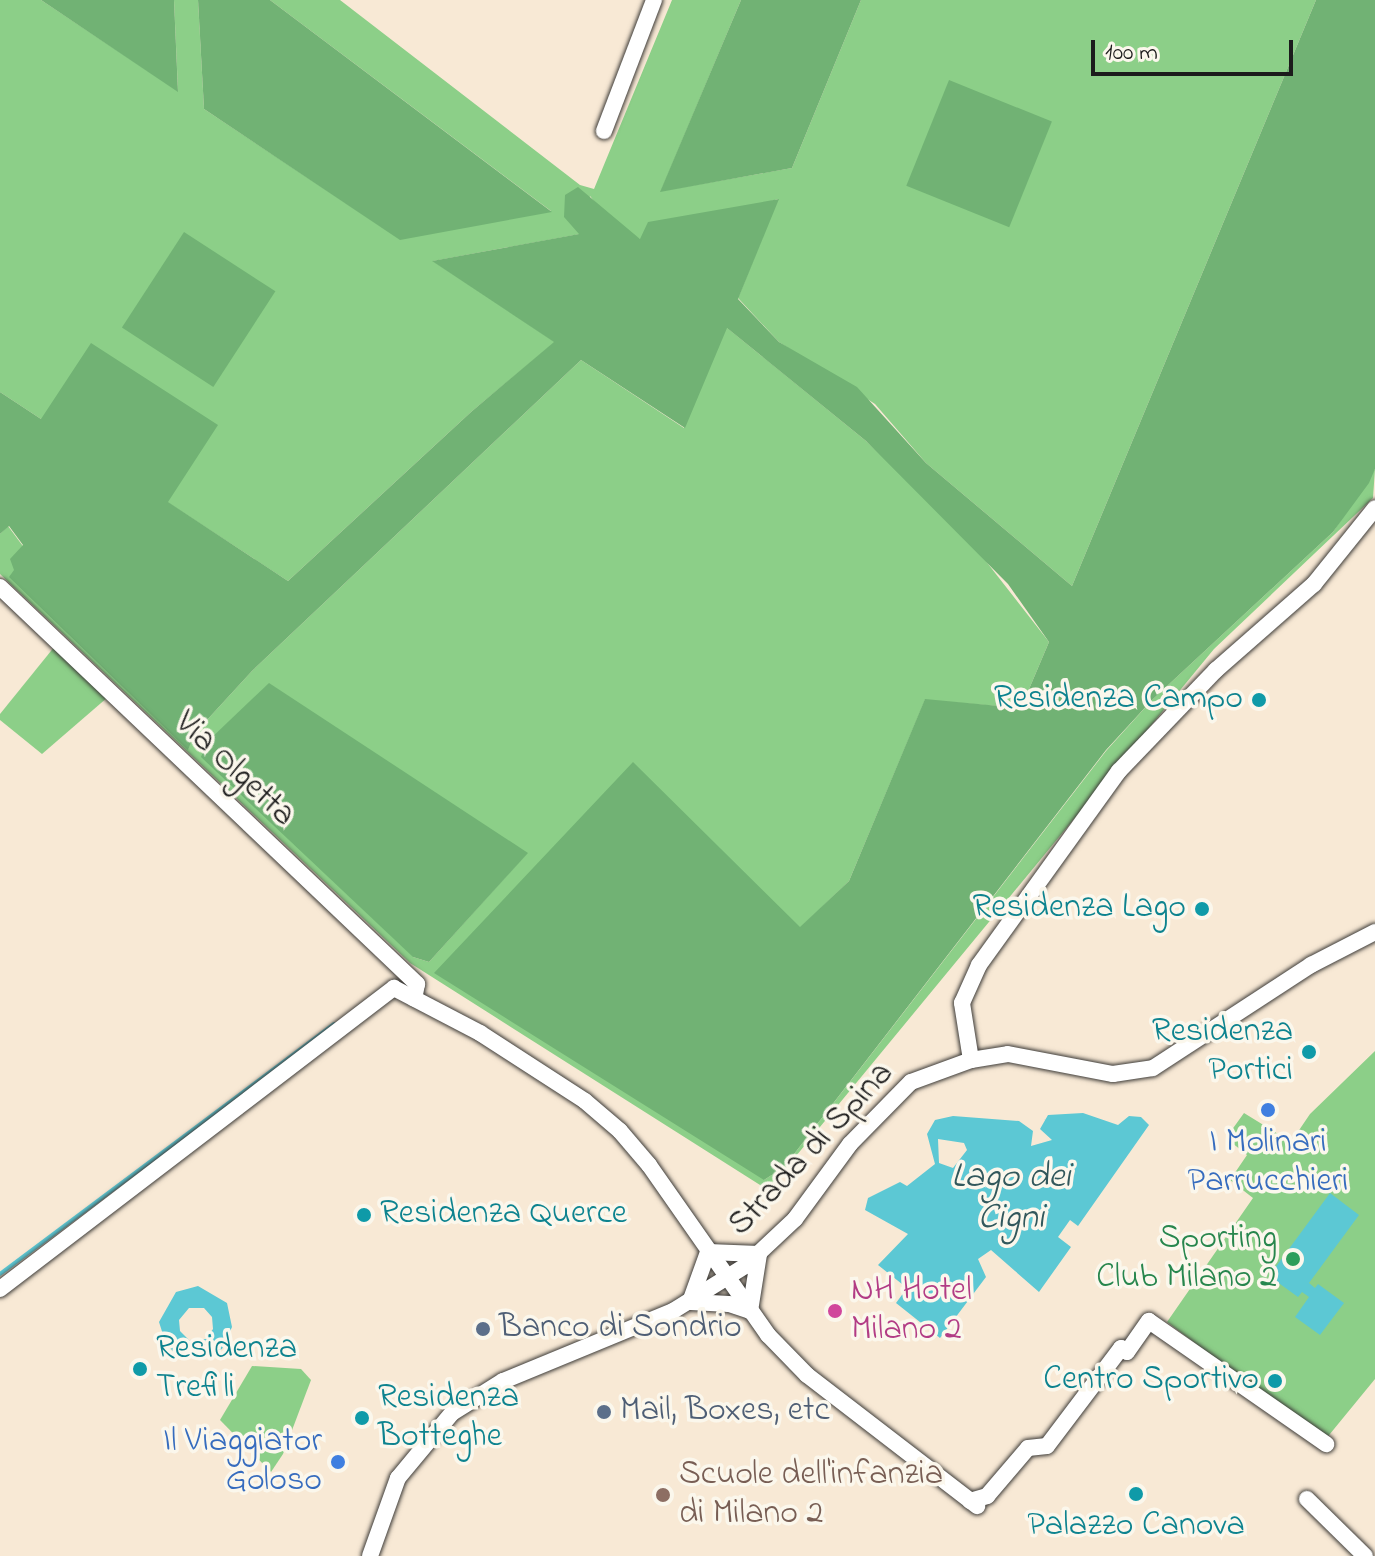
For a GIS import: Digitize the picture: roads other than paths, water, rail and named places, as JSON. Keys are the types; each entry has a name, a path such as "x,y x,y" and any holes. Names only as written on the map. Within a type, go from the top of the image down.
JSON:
{"street":[{"path":"604,131 654,0"},
{"path":"971,1060 962,1003 979,965 1119,771 1216,670 1314,584 1375,508"},
{"name":"Via Olgetta","path":"0,587 417,984 414,999"},
{"name":"Strada di Spina","path":"370,1556 398,1478 452,1413 503,1381 690,1302 727,1279 759,1254 795,1219 890,1100 926,1074 971,1060 1027,1056 1113,1074 1153,1068 1311,965 1375,932"},
{"path":"0,1289 353,1015 394,988 492,1041 585,1101 620,1131 750,1311 807,1375 974,1503 987,1496 1028,1448 1047,1446 1121,1348 1127,1352 1149,1321 1326,1444"},
{"path":"708,1252 759,1254 750,1311"},
{"path":"708,1252 690,1302 729,1304 750,1311"},
{"path":"1307,1499 1365,1556"}],"water":[{"name":"Lago dei Cigni","path":"1083,1113 1118,1125 1129,1116 1141,1117 1149,1125 1078,1226 1070,1220 1058,1237 1071,1247 1039,1292 991,1250 978,1259 986,1277 940,1338 896,1303 907,1288 878,1265 908,1234 865,1210 868,1198 900,1182 907,1186 935,1164 927,1134 935,1120 953,1116 1019,1121 1033,1131 1031,1146 1052,1140 1040,1129 1048,1115","holes":["938,1139 964,1143 967,1150 953,1168 939,1163"]},
{"path":"1330,1193 1359,1215 1309,1283 1315,1288 1318,1284 1344,1303 1320,1335 1295,1317 1309,1297 1302,1292 1298,1297 1269,1276"},
{"path":"198,1286 227,1303 232,1327 222,1349 199,1359 175,1353 166,1344 159,1322 176,1292","holes":["189,1308 204,1308 212,1317 213,1329 206,1339 189,1340 180,1331 179,1320"]}],"waterway":[{"path":"0,1274 334,1024"}],"place":[{"name":"Residenza Campo","path":"1259,700"},
{"name":"Residenza Lago","path":"1202,909"},
{"name":"Residenza Portici","path":"1309,1052"},
{"name":"I Molinari Parrucchieri","path":"1268,1110"},
{"name":"Residenza Querce","path":"364,1215"},
{"name":"Sporting Club Milano 2","path":"1293,1259"},
{"name":"NH Hotel Milano 2","path":"835,1311"},
{"name":"Banco di Sondrio","path":"483,1329"},
{"name":"Residenza Trefili","path":"140,1369"},
{"name":"Centro Sportivo","path":"1275,1381"},
{"name":"Mail, Boxes, etc","path":"604,1412"},
{"name":"Residenza Botteghe","path":"362,1418"},
{"name":"Il Viaggiator Goloso","path":"338,1462"},
{"name":"Palazzo Canova","path":"1136,1494"},
{"name":"Scuole dell'infanzia di Milano 2","path":"663,1495"}]}
